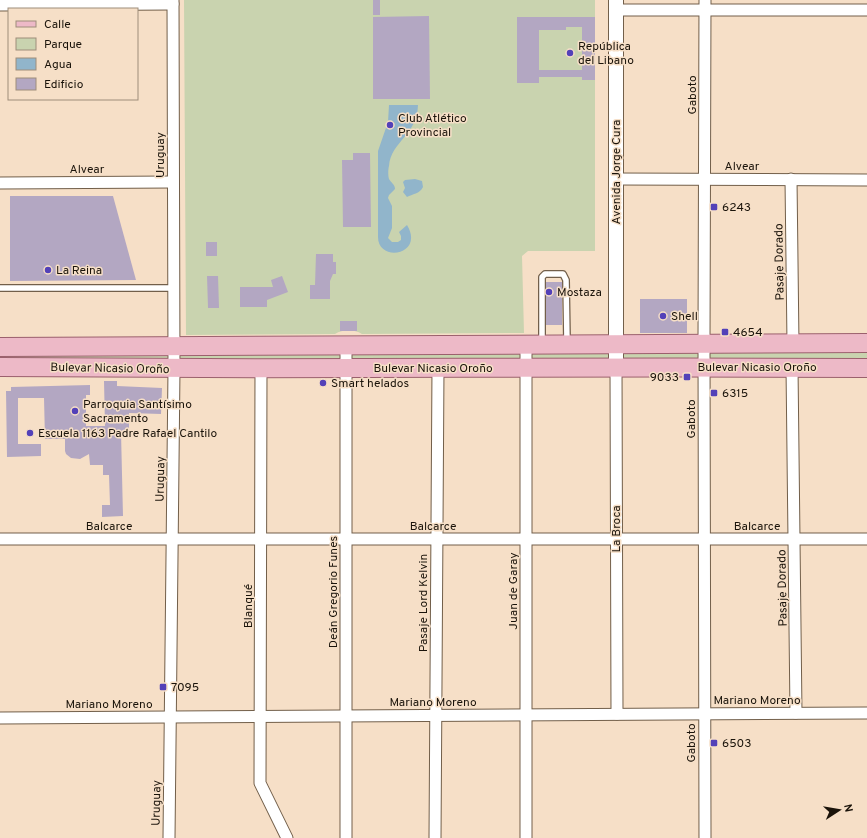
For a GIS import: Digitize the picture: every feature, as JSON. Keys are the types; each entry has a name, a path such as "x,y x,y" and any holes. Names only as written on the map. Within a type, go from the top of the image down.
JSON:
{"main road":[{"name":"Bulevar Nicasio Oroño","path":"0,347 867,343"},
{"name":"Bulevar Nicasio Oroño","path":"0,367 174,369 526,367 867,368"}],"street":[{"path":"0,5 172,2"},
{"name":"Uruguay","path":"168,838 174,369 172,2"},
{"path":"616,5 790,5 867,10"},
{"name":"Avenida Jorge Cura","path":"616,5 616,344"},
{"name":"Gaboto","path":"704,838 705,5"},
{"name":"Alvear","path":"616,179 867,180"},
{"name":"Pasaje Dorado","path":"792,180 794,344"},
{"name":"Alvear","path":"0,183 173,182"},
{"name":"La Broca","path":"616,344 616,714"},
{"name":"Juan de Garay","path":"526,838 526,367 534,345"},
{"name":"Deán Gregorio Funes","path":"346,346 346,838"},
{"name":"Blanqué","path":"261,368 260,783 287,838"},
{"name":"Pasaje Lord Kelvin","path":"435,838 438,368"},
{"name":"Pasaje Dorado","path":"792,368 796,713"},
{"name":"Balcarce","path":"0,539 867,538"},
{"name":"Mariano Moreno","path":"0,718 867,713"}],"lane":[{"path":"534,345 542,277 545,274 563,274 566,280 566,345"},
{"path":"0,288 174,288"}],"green space":[{"name":"Club Atlético Provincial","path":"184,0 595,0 595,251 528,251 522,256 524,333 362,334 356,331 348,330 335,334 186,335"},
{"path":"867,343 867,368 0,367 0,347"}],"water":[{"path":"389,105 418,105 417,115 413,124 394,150 389,167 389,179 394,185 395,189 388,198 392,206 392,228 388,238 392,242 398,242 401,240 399,232 407,225 411,235 410,243 406,249 392,253 385,250 380,245 378,237 378,151 388,122"},
{"path":"415,179 422,181 423,187 418,192 407,197 403,192 405,188 403,182 405,180"}],"building":[{"path":"373,0 380,0 380,15 373,15"},
{"path":"429,16 430,99 373,99 373,17"},
{"path":"517,17 595,17 595,80 582,80 582,77 539,77 539,83 517,83","holes":["566,27 582,27 582,70 539,70 539,30 566,30"]},
{"path":"353,153 370,153 371,227 343,227 342,160 353,160"},
{"path":"10,196 113,196 136,280 10,281"},
{"path":"206,242 217,242 217,256 206,256"},
{"path":"316,254 333,254 333,262 336,262 336,274 333,274 330,281 330,299 310,299 310,285 315,285"},
{"path":"207,276 218,276 219,308 208,308"},
{"path":"282,276 288,292 267,300 267,307 240,307 240,287 273,287 271,280"},
{"path":"546,282 562,282 562,325 546,325"},
{"name":"Shell","path":"640,299 687,299 687,333 640,333"},
{"path":"340,321 357,321 357,331 340,331"},
{"path":"104,381 117,381 117,386 162,388 161,414 129,413 129,432 121,432 123,516 102,517 102,505 110,505 109,475 103,475 103,465 90,465 89,454 80,459 71,458 65,451 65,439 45,439 44,398 18,398 18,444 41,444 41,456 7,457 6,391 11,391 11,387 90,385 90,395 86,395 86,426 105,426"}],"place":[{"name":"República del Libano","path":"570,53"},
{"name":"Club Atlético Provincial","path":"390,125"},
{"name":"6243","path":"714,207"},
{"name":"La Reina","path":"48,270"},
{"name":"Mostaza","path":"549,292"},
{"name":"Shell","path":"663,316"},
{"name":"4654","path":"725,332"},
{"name":"9033","path":"687,377"},
{"name":"Smart helados","path":"323,383"},
{"name":"6315","path":"714,393"},
{"name":"Parroquia Santísimo Sacramento","path":"75,411"},
{"name":"Escuela 1163 Padre Rafael Cantilo","path":"30,433"},
{"name":"7095","path":"163,687"},
{"name":"6503","path":"714,743"}]}
